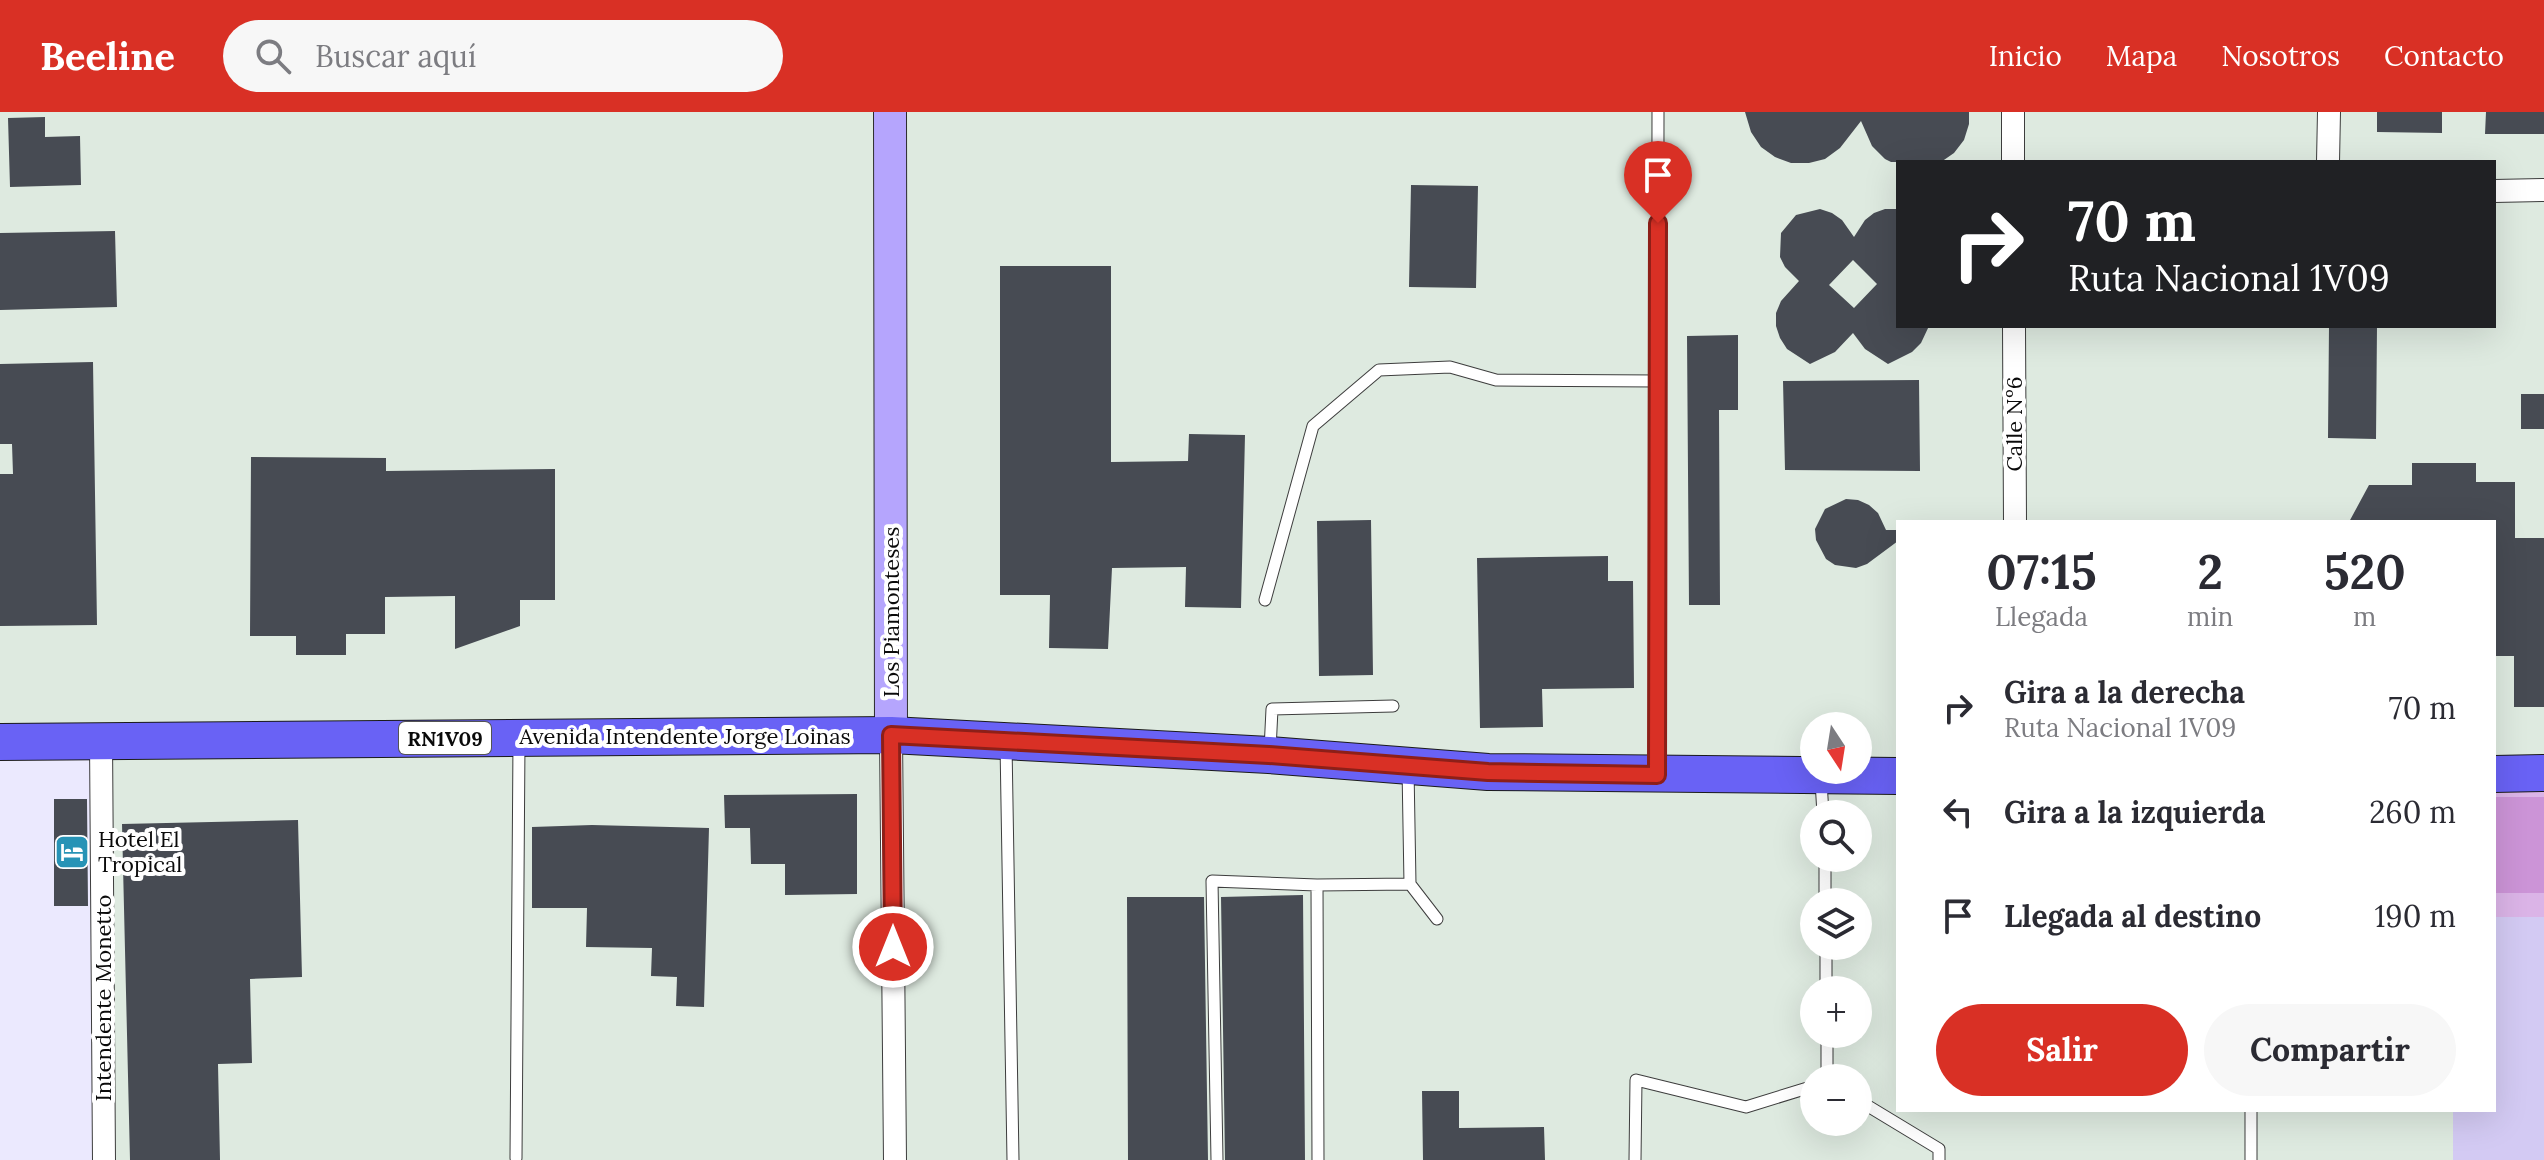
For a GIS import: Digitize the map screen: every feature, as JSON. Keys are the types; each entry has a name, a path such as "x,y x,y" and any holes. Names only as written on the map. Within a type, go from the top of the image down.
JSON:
{"main road":[{"name":"Los Piamonteses","path":"890,112 891,735"},
{"name":"Avenida Intendente Jorge Loinas","path":"0,742 891,735"},
{"name":"RN1V09","path":"891,735 1269,755 1488,772 1800,776"},
{"path":"2496,774 2544,773"},
{"name":"RN1V09","path":"1872,776 1896,776"}],"street":[{"path":"2013,112 2013,160"},
{"path":"2328,160 2329,112"},
{"path":"2496,191 2544,190"},
{"name":"Calle Nº6","path":"2014,328 2015,520"},
{"name":"Los Piamonteses","path":"891,735 895,1160"},
{"name":"Intendente Monetto","path":"101,740 104,1160"}],"lane":[{"path":"1657,775 1658,112"},
{"path":"1265,600 1313,426 1379,370 1450,367 1496,380 1658,381"},
{"path":"1269,755 1272,709 1393,706"},
{"path":"516,1158 519,738"},
{"path":"1006,739 1013,1160"},
{"path":"1408,766 1410,884 1437,919"},
{"path":"1217,1160 1212,881 1317,885 1410,884"},
{"path":"1317,885 1318,1160"},
{"path":"1635,1160 1636,1080 1746,1107 1800,1090"},
{"path":"1872,1108 1939,1149 1939,1160"},
{"path":"2251,1112 2251,1160"}],"shaded area":[{"path":"0,112 890,112 895,1160 104,1160 101,741 0,742"},
{"path":"892,112 2544,112 2544,762 2496,762 2496,520 1896,520 1896,1112 2453,1112 2453,1160 896,1160"},
{"path":"2496,764 2544,766 2544,917 2496,917"},
{"path":"2496,797 2544,797 2544,893 2496,893"},
{"path":"2496,917 2544,917 2544,1160 2453,1160 2453,1112 2496,1112"}],"building":[{"path":"1745,112 1969,112 1964,140 1944,160 1891,162 1872,146 1861,121 1840,148 1825,159 1809,163 1791,163 1775,157 1761,147 1751,132"},
{"path":"2377,112 2442,112 2442,133 2377,132"},
{"path":"2486,112 2544,112 2544,134 2485,134"},
{"path":"45,117 45,137 80,136 81,185 10,187 8,118"},
{"path":"1411,185 1478,186 1476,288 1409,287"},
{"path":"1820,209 1842,220 1854,237 1865,220 1874,213 1896,209 1896,328 1928,328 1921,343 1912,352 1888,364 1865,349 1853,333 1835,352 1810,364 1787,349 1776,326 1776,313 1781,301 1799,281 1780,257 1781,233 1796,215","holes":["1853,260 1877,284 1854,308 1829,285"]},
{"path":"115,231 117,307 0,310 0,233"},
{"path":"1000,266 1111,266 1111,462 1188,461 1189,434 1245,435 1241,608 1185,607 1186,567 1112,568 1108,649 1049,648 1050,595 1000,595"},
{"path":"2329,328 2377,328 2376,439 2328,438"},
{"path":"1738,335 1738,410 1719,410 1720,605 1689,605 1687,336"},
{"path":"93,362 97,625 0,626 0,474 13,474 12,444 0,444 0,364"},
{"path":"1919,380 1920,471 1785,470 1783,381"},
{"path":"2521,394 2544,394 2544,429 2521,429"},
{"path":"251,457 386,458 386,471 555,469 555,600 520,600 520,626 455,649 455,596 385,597 385,634 346,634 346,655 296,655 296,636 250,636"},
{"path":"2412,463 2476,463 2476,482 2515,482 2515,538 2544,538 2544,707 2514,707 2514,656 2496,656 2496,520 2350,520 2369,485 2412,485"},
{"path":"1846,499 1869,505 1878,513 1886,530 1896,530 1896,542 1867,564 1856,568 1835,565 1826,559 1816,540 1815,529 1825,509"},
{"path":"1371,520 1373,675 1319,676 1317,521"},
{"path":"1608,556 1608,581 1633,581 1634,688 1542,689 1543,727 1480,728 1477,558"},
{"path":"857,794 857,894 785,895 785,864 751,864 750,828 725,828 724,795"},
{"name":"Hotel El Tropical","path":"54,799 87,799 88,906 54,906"},
{"path":"298,820 302,977 250,979 252,1063 218,1064 220,1160 130,1160 122,824"},
{"path":"532,827 709,828 704,1007 676,1006 677,977 651,976 652,948 586,947 587,908 532,908"},
{"path":"1303,895 1305,1160 1225,1160 1221,897"},
{"path":"1127,897 1204,897 1208,1160 1128,1160"},
{"path":"1422,1091 1459,1091 1459,1128 1544,1127 1545,1160 1423,1160"}],"place":[{"name":"Hotel El Tropical","path":"72,852"}],"route":[{"path":"893,947 891,735 1269,755 1488,772 1657,775 1658,223"}]}
